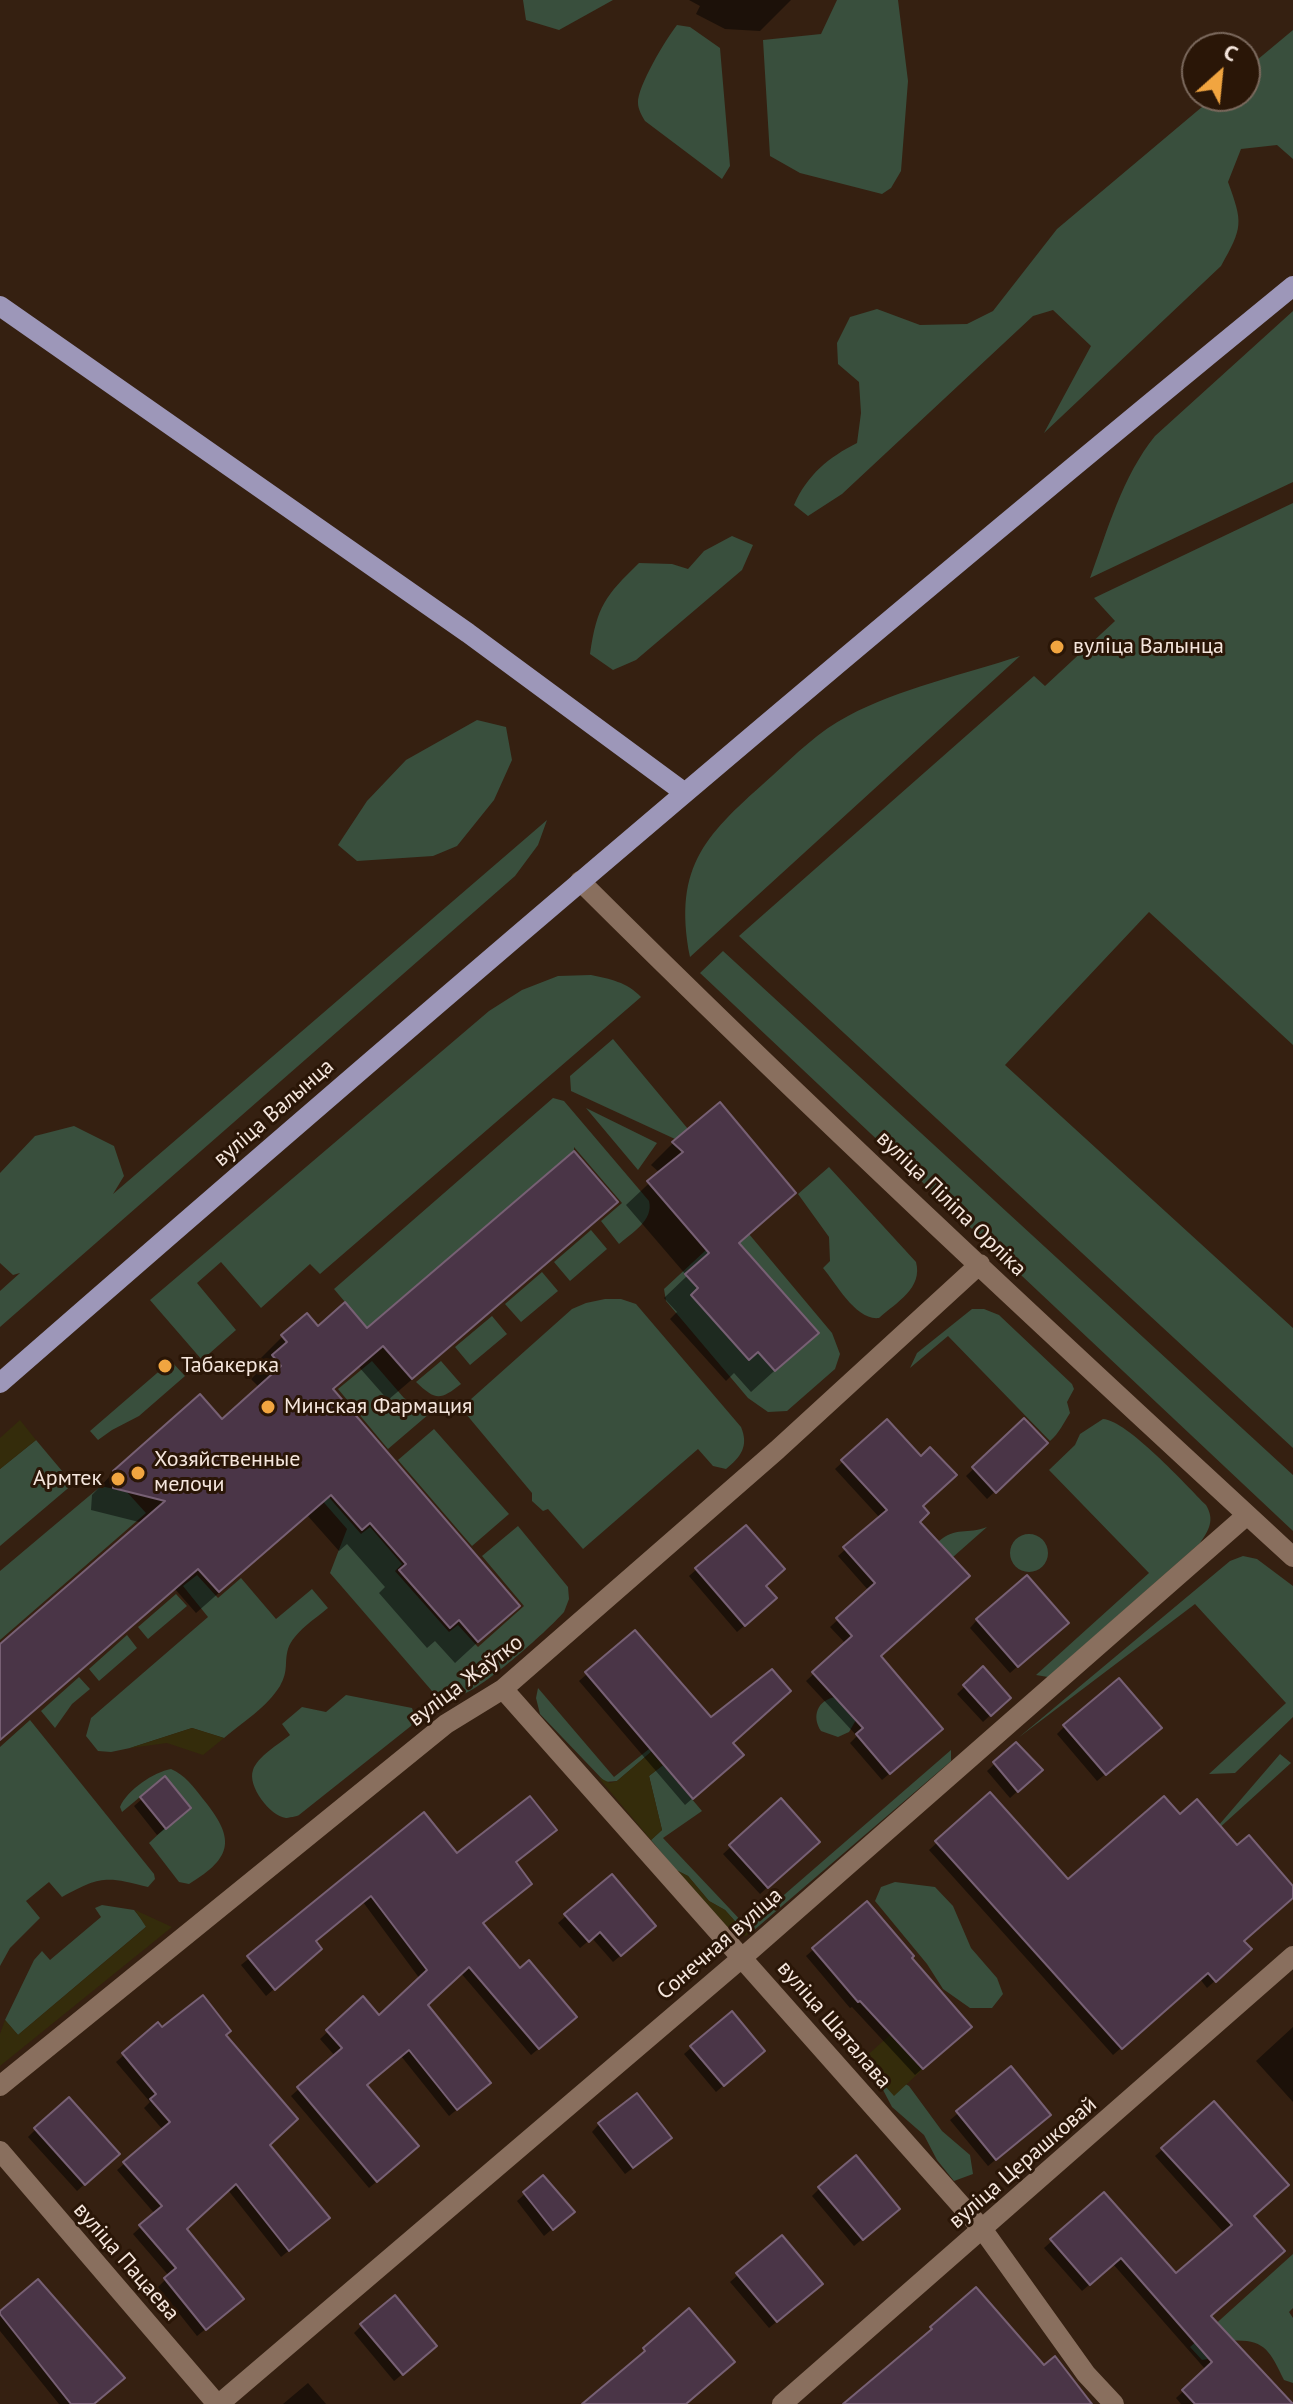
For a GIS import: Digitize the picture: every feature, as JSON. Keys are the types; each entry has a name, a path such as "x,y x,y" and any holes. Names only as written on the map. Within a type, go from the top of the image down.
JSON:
{"main road":[{"name":"вуліца Валынца","path":"0,1383 580,881 1090,452 1293,286"},
{"path":"0,306 468,633 685,793"}],"street":[{"name":"вуліца Піліпа Орліка","path":"580,881 677,978 1113,1392 1293,1557"},
{"name":"вуліца Жаўтко","path":"0,2086 446,1724 503,1689 777,1450 980,1264"},
{"name":"Сонечная вуліца","path":"218,2404 743,1957 1247,1515"},
{"name":"вуліца Шаталава","path":"503,1689 983,2230 1086,2374 1114,2404"},
{"name":"вуліца Церашковай","path":"782,2404 1293,1956"},
{"name":"вуліца Пацаева","path":"0,2151 218,2404"}],"green space":[{"path":"523,0 613,0 559,30 526,20"},
{"path":"837,0 898,0 908,81 901,171 891,188 882,194 800,173 770,156 763,40 821,34"},
{"path":"677,25 690,27 720,48 730,166 722,179 645,121 639,108 639,96 647,75"},
{"path":"1293,30 1293,159 1277,145 1241,149 1228,182 1238,216 1237,233 1221,266 1044,433 1091,346 1053,310 1033,316 842,494 808,516 794,505 805,485 820,468 857,443 861,413 859,382 838,364 837,343 850,317 877,309 920,325 967,324 993,311 1057,229 1196,112 1261,112 1261,57"},
{"path":"1293,311 1293,482 1090,578 1125,486 1155,436"},
{"path":"1293,503 1293,1045 1149,912 1005,1065 1293,1328 1293,1448 739,936 1034,676 1045,686 1115,621 1094,598"},
{"path":"732,536 753,545 742,570 636,660 613,670 590,654 604,603 639,563 672,564 688,569 704,551"},
{"path":"1020,656 690,957 686,898 691,874 713,834 749,796 808,743 867,706"},
{"path":"477,720 506,727 512,760 494,800 457,846 433,856 357,861 338,845 367,801 406,760"},
{"path":"547,820 538,845 515,876 0,1327 0,1291 20,1273 13,1275 0,1263 0,1173 35,1136 74,1126 114,1146 124,1176 113,1194"},
{"path":"723,951 1293,1475 1293,1531 700,973"},
{"path":"591,975 624,985 641,997 320,1274 310,1264 261,1308 221,1262 197,1283 236,1330 202,1360 150,1300 489,1011 522,990 558,976"},
{"path":"613,1039 688,1129 675,1139 571,1091 570,1076"},
{"path":"553,1098 564,1101 649,1201 650,1208 641,1226 619,1244 601,1221 622,1203 574,1147 574,1151 367,1328 334,1289"},
{"path":"586,1108 657,1143 638,1170"},
{"path":"829,1167 916,1262 916,1279 912,1287 879,1318 862,1314 823,1268 830,1261 829,1237 798,1194"},
{"path":"591,1230 607,1249 570,1281 554,1262"},
{"path":"749,1234 832,1333 840,1354 835,1369 787,1411 768,1412 748,1398 666,1301 664,1289 706,1250 709,1253"},
{"path":"542,1272 558,1291 521,1322 505,1304"},
{"path":"605,1299 621,1299 636,1304 741,1427 744,1445 736,1460 726,1469 713,1466 698,1449 583,1549 548,1509 543,1511 532,1501 532,1493 461,1408 572,1309"},
{"path":"972,1309 984,1309 999,1315 1072,1384 1074,1389 1067,1402 1070,1413 1050,1441 948,1336 910,1368 917,1353"},
{"path":"492,1316 507,1334 470,1365 455,1347"},
{"path":"171,1361 185,1376 139,1416 98,1440 90,1431"},
{"path":"372,1361 404,1398 429,1414 388,1449 338,1389"},
{"path":"441,1361 461,1384 438,1396 416,1382"},
{"path":"1103,1419 1127,1430 1171,1470 1206,1505 1210,1525 1200,1543 1048,1677 1036,1675 1149,1573 1049,1470 1075,1445 1080,1434"},
{"path":"434,1429 509,1514 472,1546 398,1460"},
{"path":"36,1440 73,1484 0,1546 0,1469"},
{"path":"285,1458 306,1471 361,1534 370,1527 402,1564 395,1571 449,1632 458,1625 478,1647 524,1606 482,1556 518,1526 568,1587 569,1599 564,1612 513,1660 481,1684 456,1697 432,1691 330,1573 347,1529"},
{"path":"101,1486 127,1492 146,1513 0,1640 0,1571"},
{"path":"987,1527 953,1557 938,1542 956,1532"},
{"path":"1029,1534 1043,1539 1048,1553 1043,1567 1029,1572 1015,1567 1010,1553 1015,1539"},
{"path":"1243,1556 1257,1559 1293,1586 1293,1717 1235,1773 1209,1774 1286,1703 1195,1604 1018,1738 1230,1561"},
{"path":"197,1575 218,1598 241,1578 276,1619 312,1589 328,1608 305,1626 291,1643 284,1675 275,1694 224,1738 192,1728 130,1748 98,1751 86,1736 91,1718 208,1617 183,1586"},
{"path":"176,1594 187,1606 148,1639 138,1627"},
{"path":"127,1635 137,1648 99,1681 89,1669"},
{"path":"79,1677 90,1689 72,1704 55,1728 41,1711"},
{"path":"538,1688 614,1777 649,1749 651,1752 617,1781 605,1782 540,1714 536,1698"},
{"path":"346,1695 412,1708 415,1717 411,1726 299,1815 286,1818 273,1812 253,1784 255,1765 290,1735 282,1724 302,1707 326,1712"},
{"path":"835,1697 856,1720 849,1732 838,1737 821,1731 817,1720 820,1705"},
{"path":"30,1720 155,1879 148,1887 104,1880 62,1897 49,1882 26,1901 40,1918 10,1948 0,1966 0,1747"},
{"path":"951,1750 951,1761 753,1931 742,1929 725,1910 709,1901 688,1876 676,1870 651,1840 662,1830 649,1776 663,1765 702,1811 663,1838 747,1927"},
{"path":"1280,1754 1291,1763 1206,1840"},
{"path":"171,1769 196,1790 221,1825 224,1836 222,1856 189,1884 179,1882 149,1843 165,1828 140,1797 122,1812 120,1807 142,1783"},
{"path":"895,1882 935,1887 953,1906 971,1948 997,1978 1003,1994 992,2008 970,2008 943,1989 927,1964 875,1901 881,1887"},
{"path":"102,1905 134,1910 147,1926 18,2035 5,2020 34,1960 42,1951 50,1960 101,1917 95,1908"},
{"path":"889,2075 909,2086 942,2131 970,2155 973,2174 954,2181 937,2160 924,2135 892,2107 882,2088"},
{"path":"1293,2254 1293,2308 1289,2312 1293,2318 1293,2383 1284,2380 1264,2348 1249,2341 1227,2341 1214,2358 1202,2360 1190,2347"}],"sand":[{"path":"20,1420 36,1440 0,1469 0,1438"},
{"path":"192,1728 224,1738 203,1755 167,1743 130,1748"},
{"path":"651,1752 663,1765 649,1776 662,1830 651,1840 598,1777 610,1783 617,1781"},
{"path":"676,1870 688,1876 709,1901 725,1910 742,1929 753,1931 759,1927 746,1936 733,1933"},
{"path":"135,1910 172,1927 0,2066 0,2034 5,2020 18,2035 146,1927"},
{"path":"891,2034 923,2069 894,2096 862,2060"}],"building":[{"path":"720,1102 796,1193 739,1243 819,1333 775,1371 758,1352 749,1360 691,1295 698,1288 685,1274 709,1253 647,1181 683,1152 672,1142"},
{"path":"574,1151 618,1202 412,1379 383,1346 333,1389 520,1606 478,1642 459,1620 450,1628 399,1570 406,1564 370,1523 362,1530 331,1495 219,1592 198,1569 0,1740 0,1644 165,1501 113,1488 113,1471 200,1394 222,1419 281,1366 272,1355 287,1342 281,1335 307,1313 318,1326 345,1302 367,1328"},
{"path":"1024,1418 1048,1443 996,1493 972,1467"},
{"path":"887,1419 921,1456 930,1447 957,1475 923,1506 929,1513 920,1522 970,1576 881,1656 943,1729 890,1774 856,1734 863,1728 812,1672 852,1636 836,1618 875,1583 843,1547 887,1510 841,1460"},
{"path":"746,1525 785,1569 766,1586 777,1598 745,1626 695,1568"},
{"path":"1027,1575 1069,1623 1018,1667 976,1619"},
{"path":"635,1630 711,1717 772,1669 791,1691 733,1743 744,1755 693,1799 585,1672"},
{"path":"983,1666 1011,1698 991,1716 963,1685"},
{"path":"1119,1678 1162,1728 1106,1775 1063,1725"},
{"path":"1016,1742 1043,1770 1018,1792 993,1762"},
{"path":"165,1776 191,1808 166,1829 140,1797"},
{"path":"990,1792 1068,1879 1164,1796 1180,1814 1197,1799 1237,1845 1249,1835 1293,1886 1293,1898 1244,1941 1252,1949 1216,1982 1208,1973 1122,2049 935,1841"},
{"path":"530,1796 557,1830 516,1862 532,1884 483,1923 520,1968 529,1960 577,2017 539,2049 469,1967 428,2005 491,2083 457,2110 409,2050 367,2085 419,2146 377,2182 297,2087 342,2048 326,2030 363,1996 379,2015 427,1970 371,1896 316,1941 322,1949 275,1990 247,1956 424,1812 457,1853"},
{"path":"781,1798 820,1842 768,1888 729,1845"},
{"path":"612,1874 656,1926 621,1956 600,1932 589,1942 564,1914"},
{"path":"867,1901 972,2027 923,2069 858,2002 812,1948"},
{"path":"203,1995 231,2031 226,2035 298,2119 270,2145 330,2218 289,2251 236,2184 187,2229 244,2299 206,2330 164,2278 176,2268 139,2225 162,2206 123,2162 170,2122 150,2099 156,2094 122,2053 158,2022 162,2027"},
{"path":"732,2011 765,2051 724,2086 690,2046"},
{"path":"1011,2066 1051,2115 996,2160 956,2111"},
{"path":"637,2093 672,2138 633,2168 598,2123"},
{"path":"69,2097 120,2154 85,2185 34,2128"},
{"path":"1214,2101 1289,2185 1254,2216 1285,2251 1211,2316 1293,2404 1195,2404 1182,2390 1212,2362 1121,2258 1090,2285 1050,2239 1104,2192 1176,2273 1232,2225 1161,2148"},
{"path":"856,2155 900,2209 863,2240 818,2187"},
{"path":"543,2175 575,2212 553,2230 523,2192"},
{"path":"782,2235 823,2284 777,2322 736,2273"},
{"path":"38,2279 125,2378 94,2404 71,2404 0,2314"},
{"path":"976,2287 1044,2365 1055,2356 1092,2404 843,2404 932,2329 930,2327"},
{"path":"395,2295 437,2346 403,2375 360,2324"},
{"path":"689,2308 735,2362 686,2404 582,2404 645,2351 643,2348"}],"place":[{"name":"вуліца Валынца","path":"1057,647"},
{"name":"Табакерка","path":"165,1366"},
{"name":"Минская Фармация","path":"268,1407"},
{"name":"Хозяйственные мелочи","path":"138,1473"},
{"name":"Армтек","path":"118,1479"}]}
